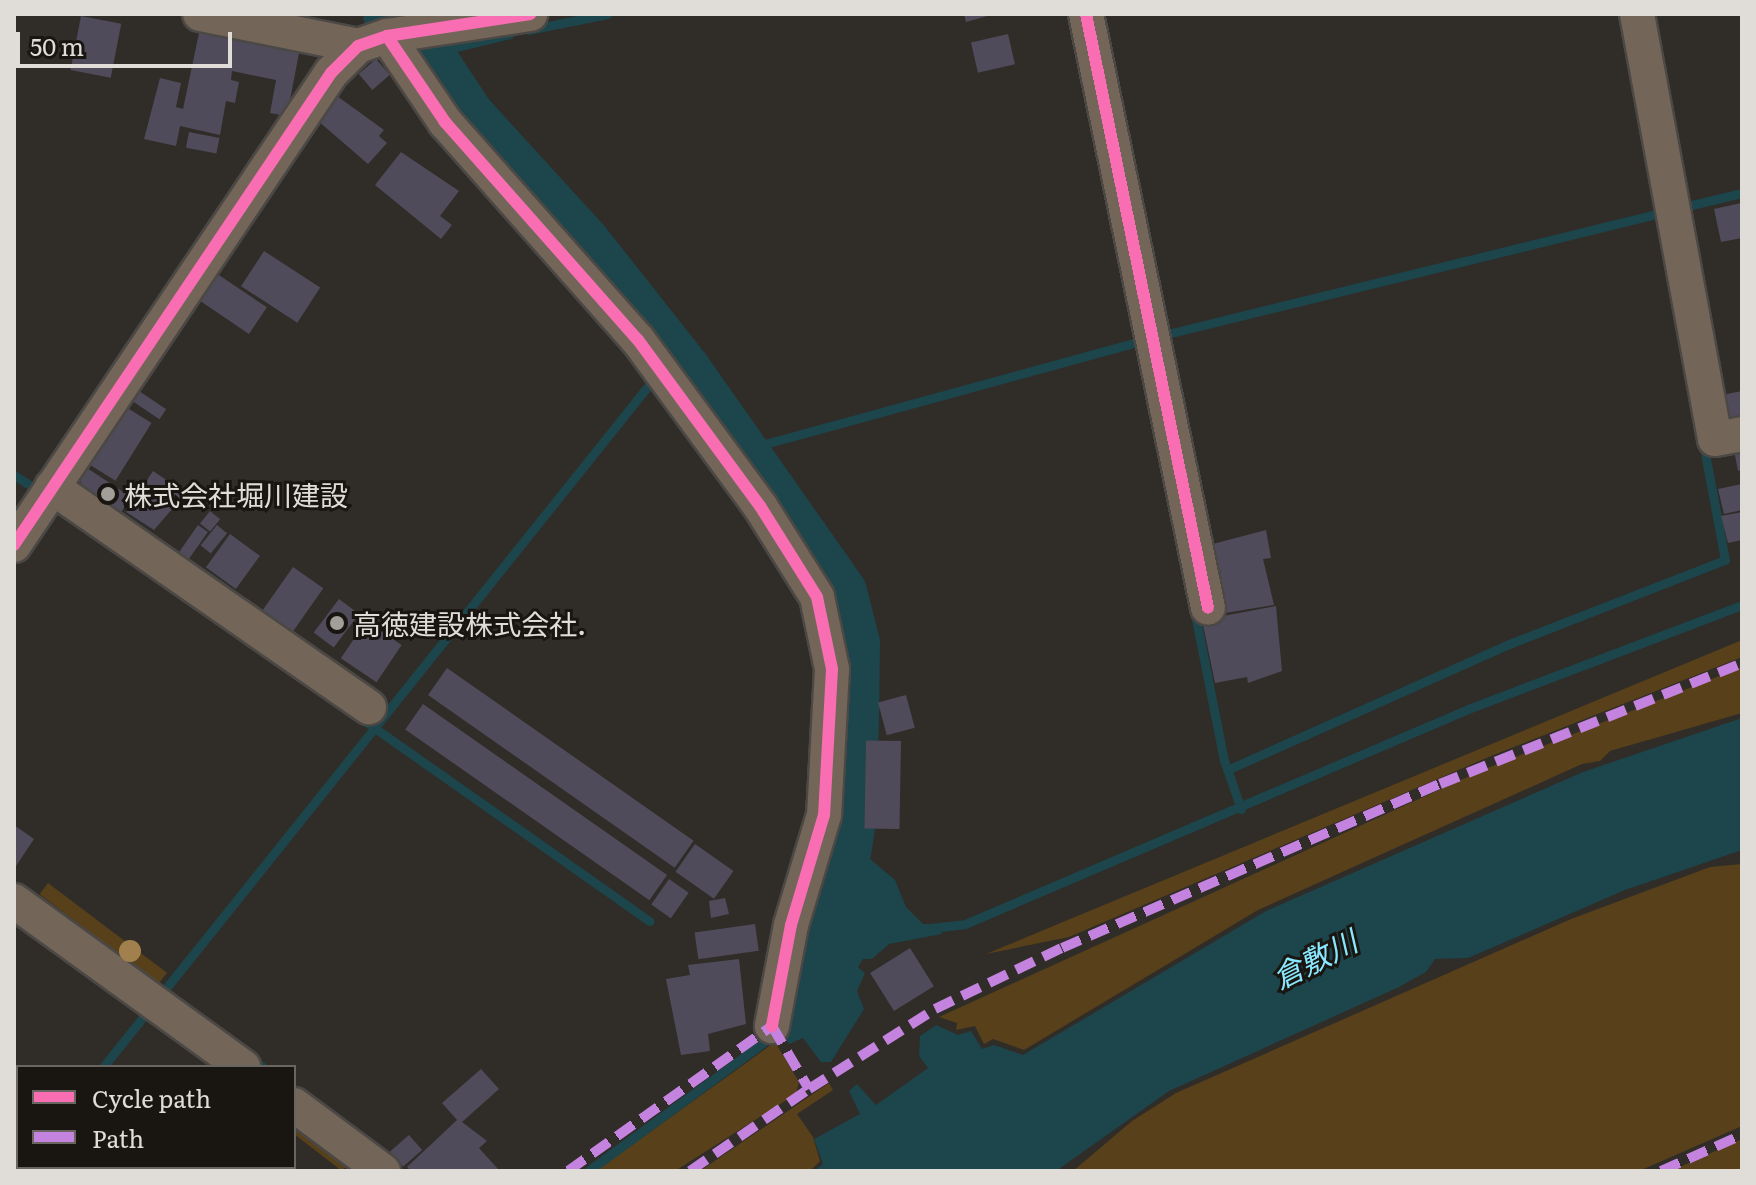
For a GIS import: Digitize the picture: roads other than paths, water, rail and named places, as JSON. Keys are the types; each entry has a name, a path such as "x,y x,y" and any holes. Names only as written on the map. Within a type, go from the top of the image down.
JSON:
{"street":[{"path":"200,14 399,32 530,14"},
{"path":"1086,14 1208,608"},
{"path":"1637,14 1715,439 1742,434"},
{"path":"399,32 445,122 660,370 799,563 828,631 832,669 824,815 791,925 772,1026"},
{"path":"14,545 324,83 399,32"},
{"path":"52,487 369,707"},
{"path":"14,901 240,1065"},
{"path":"296,1106 383,1171"}],"water":[{"name":"倉敷川","path":"1742,718 1742,850 1625,890 1468,958 1435,959 1426,972 1399,987 1169,1091 1056,1171 814,1171 823,1164 814,1139 860,1114 849,1091 857,1084 876,1105 928,1068 919,1056 920,1036 936,1025 958,1035 971,1031 982,1049 994,1045 1023,1055 1266,911 1583,772"},
{"path":"823,854 864,854 895,880 906,907 923,924 940,924 942,934 889,944 872,959 863,959 858,967 865,973 857,991 864,1009 831,1062 821,1062 803,1038 789,1044 778,1026"}],"waterway":[{"path":"389,14 428,54 468,115 584,242 685,370 841,592 854,643 853,721 849,827 834,925"},
{"path":"528,30 607,14"},
{"path":"428,54 510,34"},
{"path":"1679,208 1742,193"},
{"path":"1159,336 1665,212"},
{"path":"743,450 1145,340"},
{"path":"105,1065 656,376"},
{"path":"1227,770 1504,646 1725,560 1703,442"},
{"path":"14,475 34,488"},
{"path":"929,928 965,924 1468,709 1742,605"},
{"path":"1194,609 1224,760 1241,809"},
{"path":"359,717 649,921"},
{"path":"588,1171 775,1034"},
{"path":"250,1057 260,1065"}],"place":[{"name":"株式会社堀川建設","path":"108,494"},
{"name":"高徳建設株式会社.","path":"337,623"}]}
